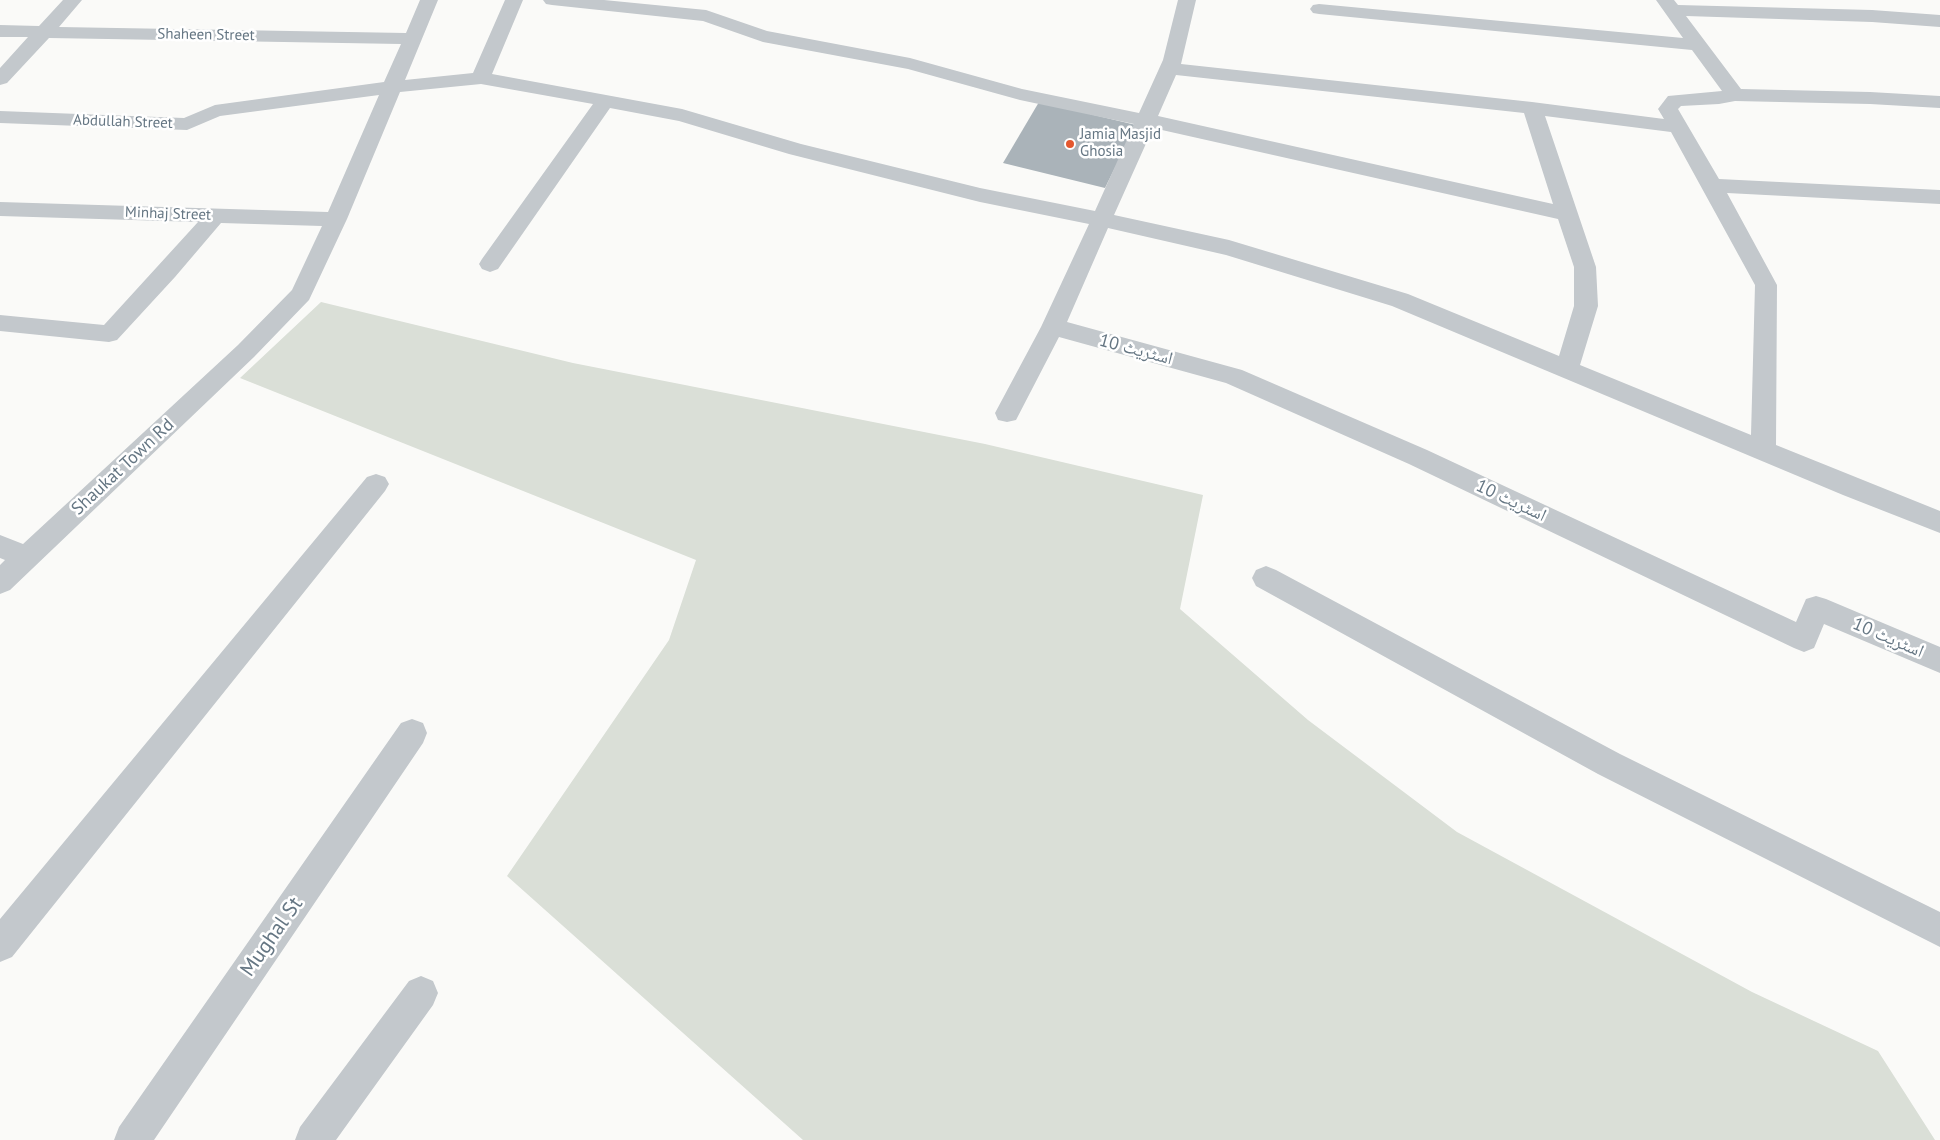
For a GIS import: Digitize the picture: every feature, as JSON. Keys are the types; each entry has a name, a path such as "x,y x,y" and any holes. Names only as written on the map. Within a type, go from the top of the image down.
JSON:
{"street":[{"path":"0,79 73,0"},
{"name":"Shaukat Town Rd","path":"0,582 246,351 301,294 336,219 429,0"},
{"path":"481,78 514,0"},
{"path":"552,0 706,16 763,36 910,64 1020,94 1146,120 1568,214"},
{"path":"1007,413 1053,327 1169,68 1187,0"},
{"path":"1669,5 1940,21"},
{"path":"1669,5 1735,95"},
{"path":"1319,9 1698,45"},
{"name":"Shaheen Street","path":"0,31 413,38"},
{"path":"1169,68 1532,108 1679,127"},
{"name":"Abdullah Street","path":"0,117 187,124 215,111 392,87 481,78 682,115 796,149 980,195 1101,219 1229,248 1400,300 1763,451 1940,522"},
{"path":"1763,451 1766,285 1668,109 1675,100 1719,98 1735,95 1870,98 1940,102"},
{"path":"490,264 605,101"},
{"path":"1532,108 1585,267 1586,306 1567,370"},
{"path":"1712,185 1940,197"},
{"name":"Minhaj Street","path":"0,209 336,219"},
{"path":"0,323 109,334 167,272 215,216"},
{"name":"اسٹریٹ 10","path":"1053,327 1233,376 1418,457 1804,639 1816,608 1940,660"},
{"path":"0,945 376,484"},
{"path":"0,546 26,557"},
{"path":"1266,578 1609,764 1940,930"},
{"name":"Mughal St","path":"132,1140 412,733"},
{"path":"312,1140 421,993"}],"shaded area":[{"path":"321,302 573,363 985,444 1203,495 1180,609 1308,720 1457,832 1752,992 1878,1051 1935,1140 803,1140 507,876 669,640 696,560 240,378"}],"building":[{"name":"Jamia Masjid Ghosia","path":"1039,102 1136,125 1105,188 1003,163"}],"place":[{"name":"Jamia Masjid Ghosia","path":"1070,144"}]}
